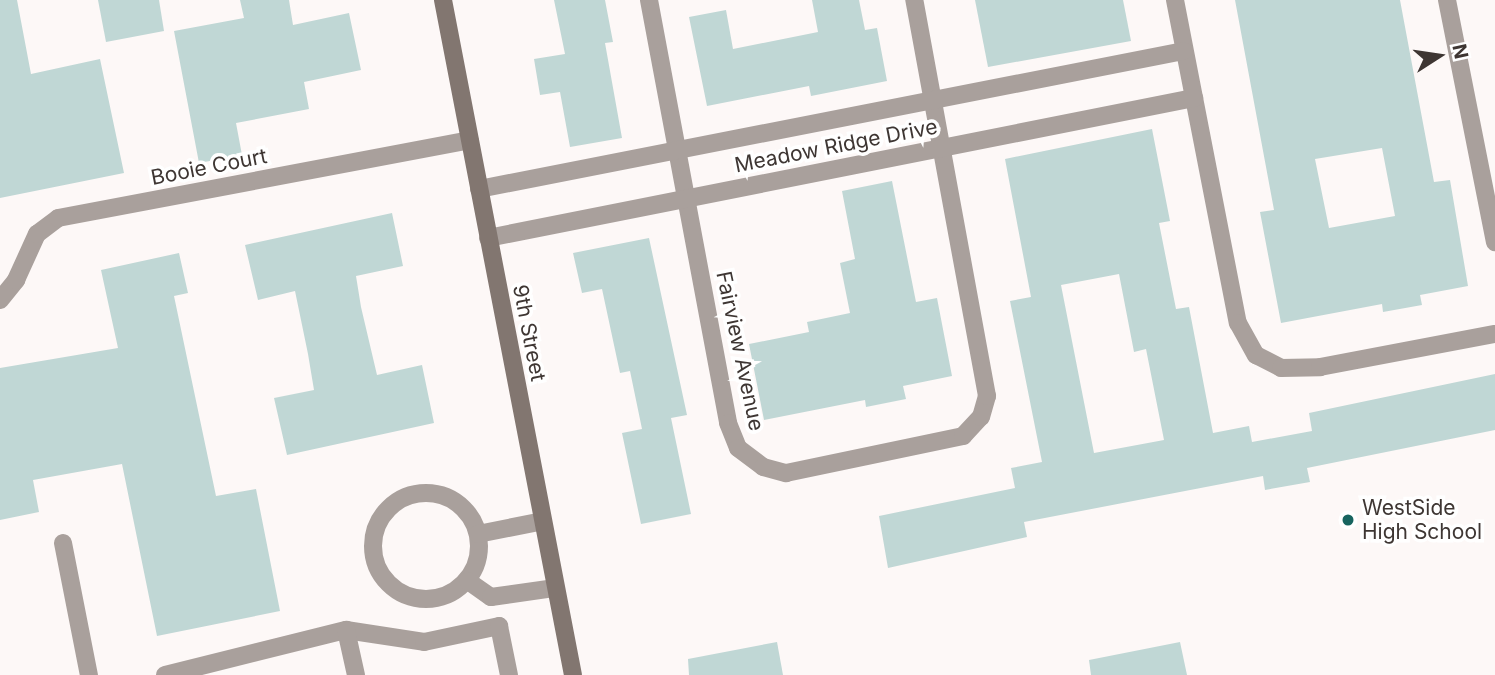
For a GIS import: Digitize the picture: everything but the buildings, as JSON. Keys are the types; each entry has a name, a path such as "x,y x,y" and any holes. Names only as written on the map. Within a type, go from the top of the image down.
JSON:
{"street":[{"name":"9th Street","path":"443,0 573,675"},
{"name":"Fairview Avenue","path":"649,0 728,423 738,449 763,467 786,473 963,436 981,417 987,396 914,0"},
{"path":"1175,0 1238,323 1256,355 1280,368 1320,367 1495,334"},
{"path":"1447,0 1495,242"},
{"name":"Meadow Ridge Drive","path":"479,189 1184,51"},
{"name":"Meadow Ridge Drive","path":"488,238 1194,98"},
{"name":"Booie Court","path":"0,300 16,280 37,234 58,218 470,140"},
{"path":"431,493 461,505 478,534 480,550 468,581 440,598 416,598 394,589 374,561 376,527 399,500 431,493"},
{"path":"478,534 543,521"},
{"path":"63,543 89,675"},
{"path":"468,581 491,597 555,588"},
{"path":"165,675 346,630 424,642 499,626 509,675"},
{"path":"346,630 356,675"}],"place":[{"name":"WestSide High School","path":"1348,520"}]}
